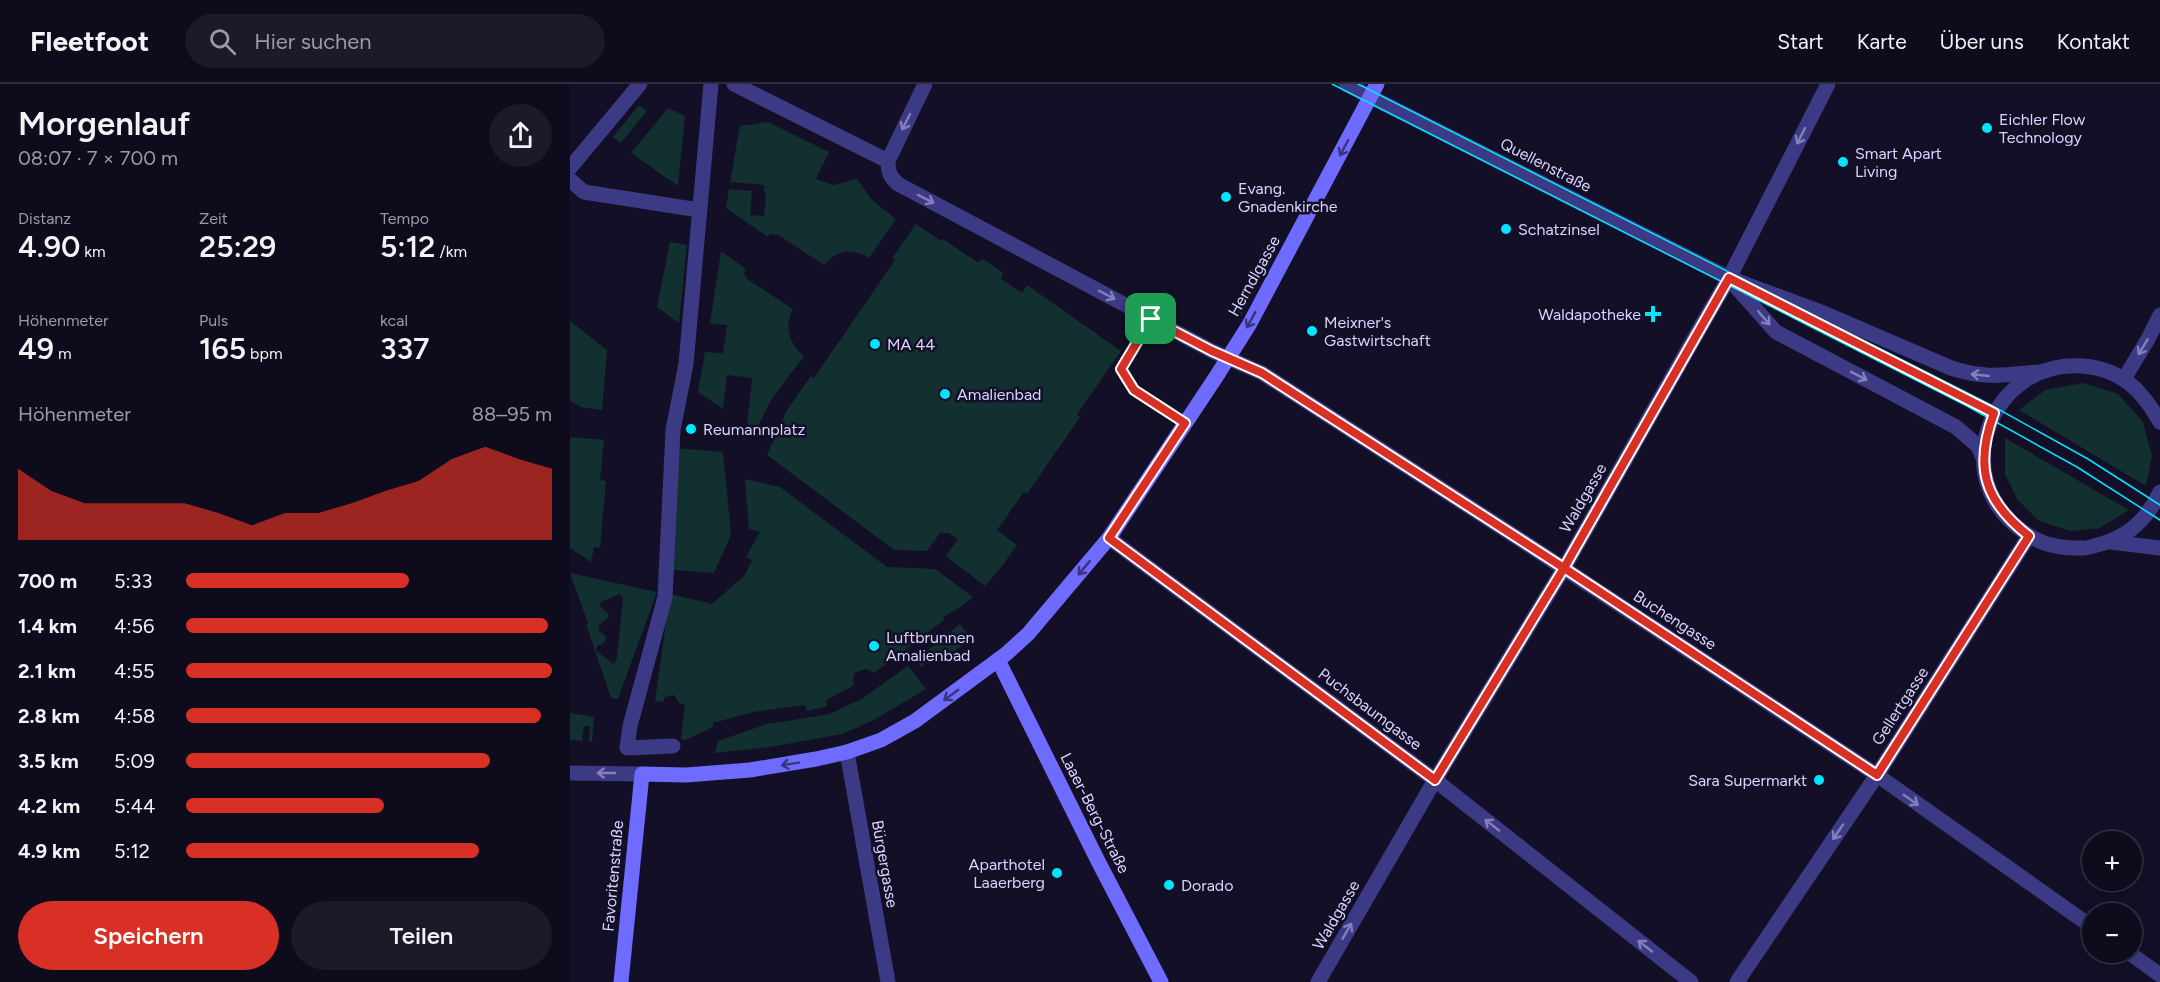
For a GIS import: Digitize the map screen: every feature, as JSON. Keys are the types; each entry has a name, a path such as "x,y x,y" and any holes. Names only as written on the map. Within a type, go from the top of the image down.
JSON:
{"main road":[{"name":"Herndlgasse","path":"1228,357 1249,325 1374,90"},
{"path":"642,774 687,775 750,770 797,763 847,752 881,740 915,721 998,660 1028,634 1109,538 1228,357"},
{"name":"Laaer-Berg-Straße","path":"998,660 1161,982"},
{"name":"Favoritenstraße","path":"621,982 642,774"}],"street":[{"path":"570,168 640,84"},
{"path":"673,746 627,748 630,726 665,597 673,430 686,364 711,84"},
{"path":"734,84 888,161"},
{"path":"925,84 888,161 890,177 898,184 1151,319 1228,357"},
{"name":"Quellenstraße","path":"1346,84 1374,90 1729,278 1821,312 1972,375 2038,372"},
{"name":"Waldgasse","path":"1318,982 1435,780 1564,568 1729,278 1828,84"},
{"path":"570,180 584,192 699,210"},
{"name":"Quellenstraße","path":"1729,278 1776,332 1956,427 1978,446 1983,458"},
{"path":"2124,379 2160,315"},
{"name":"Buchengasse","path":"1228,357 1262,373 1564,568 1877,775 2082,920"},
{"path":"2160,422 2147,399 2124,379 2097,367 2067,365 2038,372 2012,389 1994,413 1984,442 1983,458 1986,481 1996,503 2010,522 2029,536 2056,546 2074,548 2111,542 2160,548"},
{"path":"2111,542 2156,510 2160,492"},
{"name":"Gellertgasse","path":"1737,982 1877,775 2029,536"},
{"name":"Puchsbaumgasse","path":"1109,538 1435,780 1690,982"},
{"name":"Bürgergasse","path":"847,752 888,982"},
{"path":"570,773 642,774"},
{"path":"2142,962 2160,975"}],"lane":[{"name":"Quellenstraße","path":"1729,278 1994,413"},
{"path":"1151,319 1121,369 1134,390 1185,423"}],"green space":[{"path":"639,105 647,111 621,143 613,137"},
{"path":"668,108 685,116 678,186 631,153"},
{"path":"768,122 829,152 816,179 833,185 857,179 872,200 896,219 869,258 851,251 839,253 824,265 778,235 770,234 768,237 726,208 729,189 752,191 750,215 764,216 766,193 764,185 730,182 740,126"},
{"name":"Amalienbad","path":"916,224 977,262 983,259 1003,273 1001,279 1022,293 1027,285 1121,351 1077,414 1080,417 1027,494 1024,492 997,530 1017,545 985,586 946,556 958,539 949,533 940,533 927,551 894,550 767,455 787,410 811,376 814,378 895,260 892,258"},
{"path":"670,242 687,245 679,323 657,307"},
{"path":"1264,247 1271,251 1272,256 1241,317 1233,313 1233,308"},
{"path":"721,251 746,269 744,273 747,279 793,309 790,315 789,334 795,346 804,356 771,400 756,430 747,425 752,378 727,375 723,409 698,392 705,352 723,353 727,325 710,324"},
{"path":"570,321 607,350 602,410 581,407 570,401"},
{"path":"2083,383 2118,394 2143,422 2152,456 2146,486 2019,410 2045,390"},
{"path":"570,437 604,440 600,480 606,481 600,548 594,547 591,562 570,548"},
{"path":"2005,438 2129,510 2100,528 2071,531 2039,521 2017,499 2005,474"},
{"path":"675,448 723,452 731,535 714,573 674,570"},
{"path":"745,479 780,487 887,567 935,569 973,597 943,617 944,620 874,673 866,669 854,673 853,686 826,700 827,706 807,711 805,705 753,712 713,723 713,727 686,740 681,739 685,705 679,703 674,695 665,697 663,702 655,701 670,594 712,604 745,575 752,560 746,557 760,532 749,529"},
{"path":"570,573 657,592 618,699 611,698 586,624 588,623","holes":["620,594 623,598 617,657 614,664 596,651 597,646 604,643 607,638 599,630 599,625 609,617 600,606 601,602"]},
{"path":"960,624 967,633 964,644 950,654 945,648 921,667 916,660"},
{"path":"908,666 926,689 872,721 842,734 770,747 715,753 718,741 767,724 830,714 863,698"},
{"path":"570,713 594,717 592,742 589,741 590,726 584,726 582,741 570,740"}],"tram line":[{"path":"1332,84 1967,406 2077,467 2160,520"},
{"path":"1358,84 1989,404 2088,459 2160,505"}],"place":[{"name":"Eichler Flow Technology","path":"1987,128"},
{"name":"Smart Apart Living","path":"1843,162"},
{"name":"Evang. Gnadenkirche","path":"1226,197"},
{"name":"Schatzinsel","path":"1506,229"},
{"name":"Waldapotheke","path":"1653,314"},
{"name":"Meixner's Gastwirtschaft","path":"1312,331"},
{"name":"MA 44","path":"875,344"},
{"name":"Amalienbad","path":"945,394"},
{"name":"Reumannplatz","path":"691,429"},
{"name":"Luftbrunnen Amalienbad","path":"874,646"},
{"name":"Sara Supermarkt","path":"1819,780"},
{"name":"Aparthotel Laaerberg","path":"1057,873"},
{"name":"Dorado","path":"1169,885"}],"route":[{"path":"1151,319 1121,369 1134,390 1185,423 1109,538 1435,780 1564,568 1877,775 2029,536 2010,522 1996,503 1986,481 1983,458 1984,442 1994,413 1729,278 1564,568 1262,373 1212,351 1151,319"}]}
